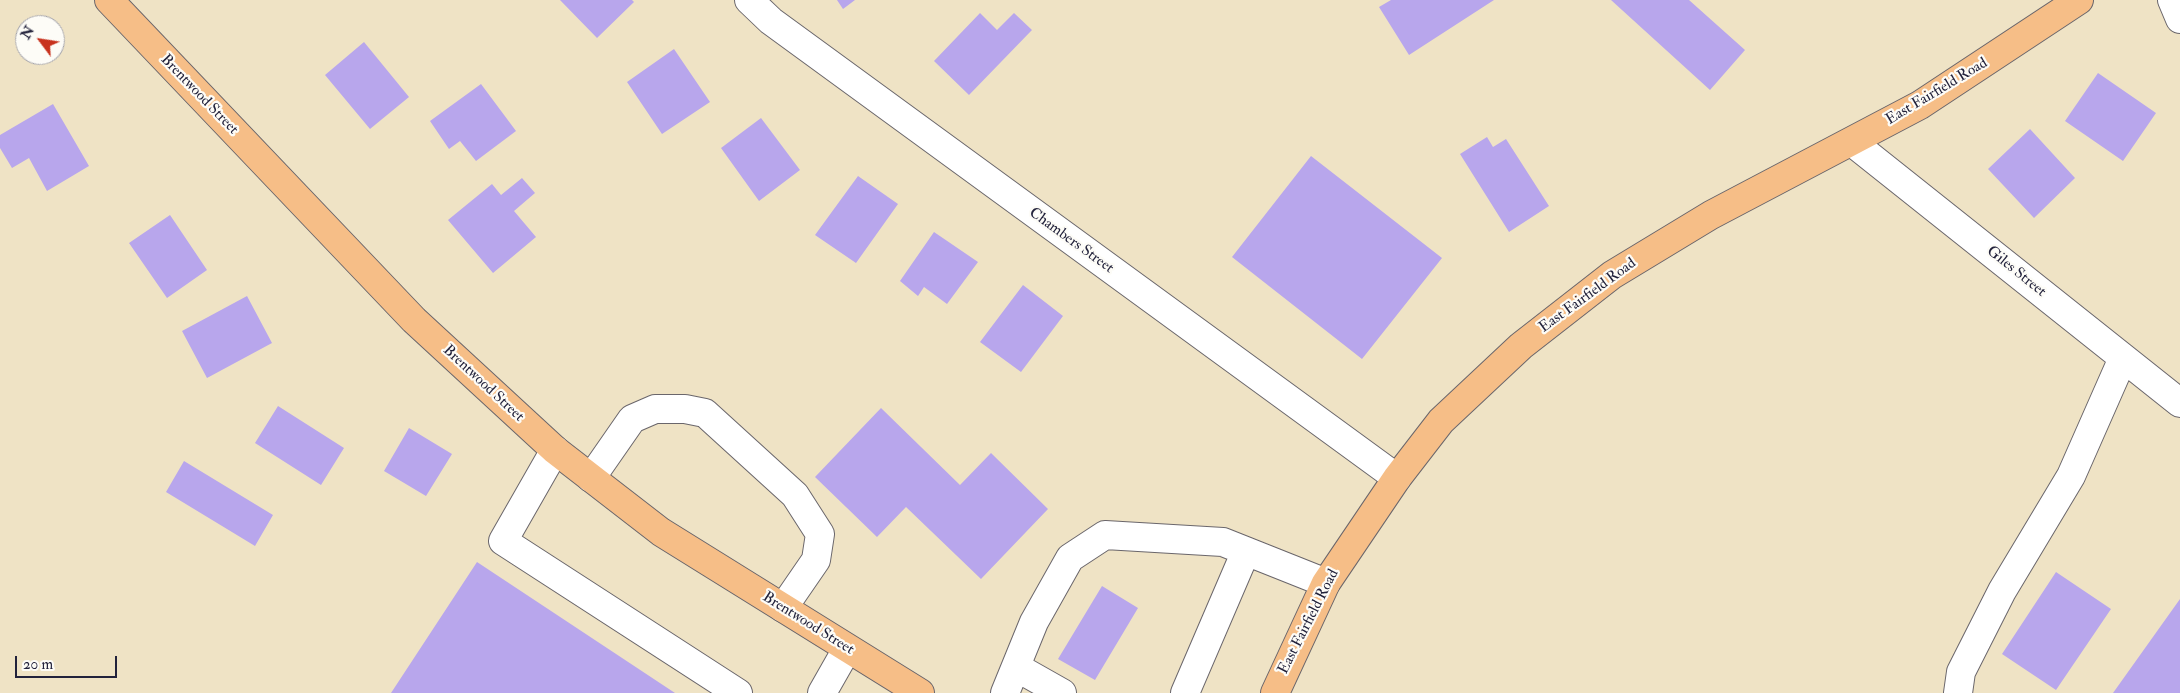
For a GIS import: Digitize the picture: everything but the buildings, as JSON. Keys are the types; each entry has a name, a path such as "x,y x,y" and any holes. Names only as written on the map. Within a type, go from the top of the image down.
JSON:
{"main road":[{"name":"Brentwood Street","path":"109,0 414,320 554,450 661,532 920,693"},
{"name":"East Fairfield Road","path":"1274,693 1326,583 1397,478 1448,414 1521,346 1612,274 1711,215 1920,105 2079,0"}],"street":[{"name":"Chambers Street","path":"749,0 771,22 1397,478"},
{"name":"Giles Street","path":"1852,142 2180,403"},
{"path":"1958,693 1961,672 2002,591 2071,476 2123,358"},
{"path":"591,478 632,419 655,409 685,409 705,413 795,496 820,534 816,560 783,608"},
{"path":"554,450 503,541 738,693"},
{"path":"1005,693 1034,622 1070,558 1105,535 1223,542 1326,583"},
{"path":"1185,693 1246,551"},
{"path":"822,693 847,649"},
{"path":"1016,667 1062,693"}]}
